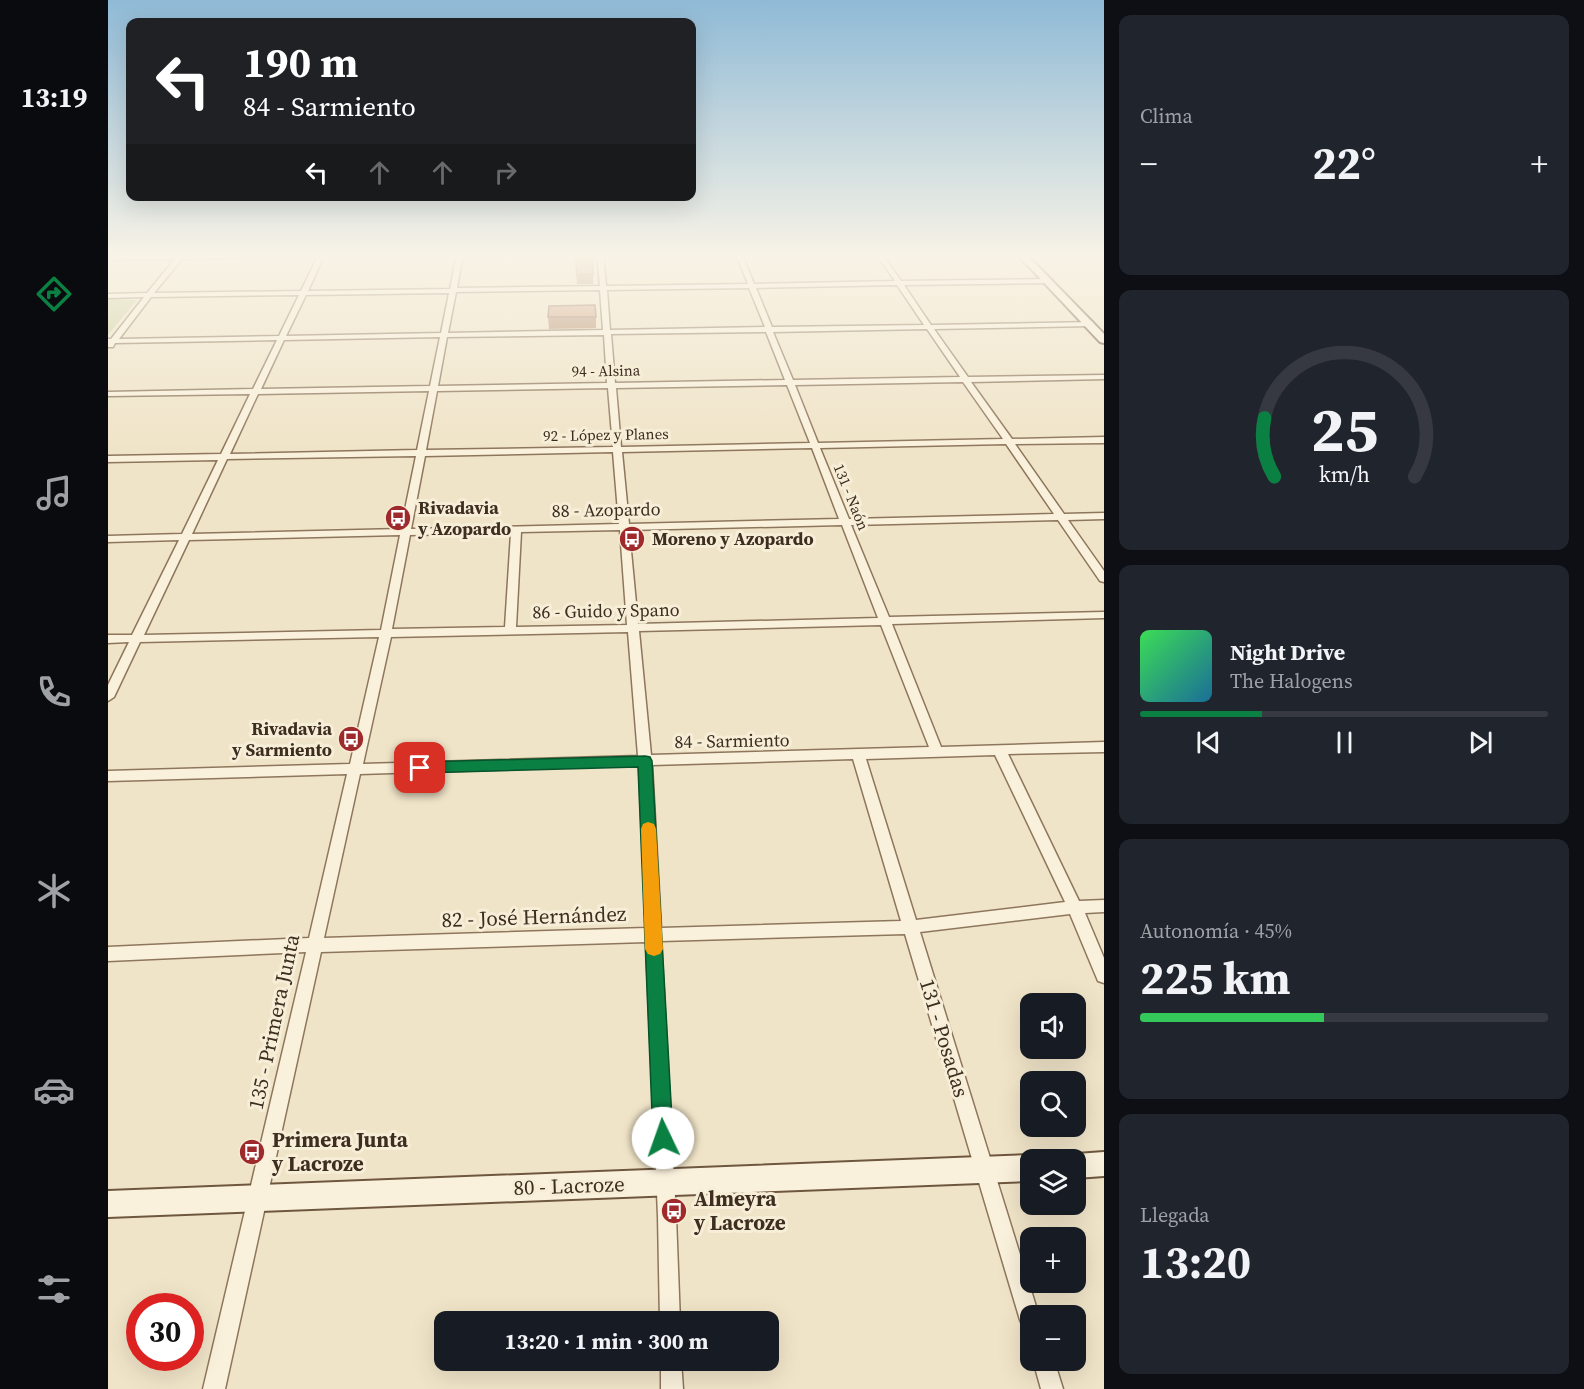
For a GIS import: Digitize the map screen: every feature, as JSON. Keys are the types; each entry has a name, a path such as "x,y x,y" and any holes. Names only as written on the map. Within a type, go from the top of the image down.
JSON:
{"street":[{"path":"108,348 111,341 130,319"},
{"path":"108,697 291,319"},
{"name":"135 - Primera Junta","path":"214,1389 313,945 386,632 448,319"},
{"path":"605,319 613,384 645,761 670,1311"},
{"name":"131 - Naón","path":"766,319 813,444 936,750"},
{"path":"924,319 1104,579"},
{"path":"1085,319 1104,340"},
{"path":"111,341 1090,324"},
{"name":"94 - Alsina","path":"108,394 1104,376"},
{"name":"92 - López y Planes","path":"108,459 1104,440"},
{"name":"88 - Azopardo","path":"108,539 624,525 1104,516"},
{"path":"510,631 516,529"},
{"name":"86 - Guido y Spano","path":"108,639 1104,615"},
{"name":"84 - Sarmiento","path":"108,776 860,756 936,750 1104,747"},
{"path":"999,750 1075,907 1104,976"},
{"name":"131 - Posadas","path":"860,756 1025,1305"},
{"name":"82 - José Hernández","path":"108,954 313,945 911,927 1075,907 1104,906"},
{"path":"1086,1165 1104,1164"},
{"name":"80 - Lacroze","path":"108,1204 1020,1169"},
{"path":"671,1371 672,1389"},
{"path":"1046,1371 1052,1389"}],"green space":[{"path":"108,319 121,319 108,335"}],"slow traffic":[{"path":"648,829 654,949"}],"place":[{"name":"Rivadavia y Azopardo","path":"398,518"},
{"name":"Moreno y Azopardo","path":"632,539"},
{"name":"Rivadavia y Sarmiento","path":"351,739"},
{"name":"Primera Junta y Lacroze","path":"252,1152"},
{"name":"Almeyra y Lacroze","path":"674,1211"}],"route":[{"path":"420,768 645,761 663,1138"}]}
